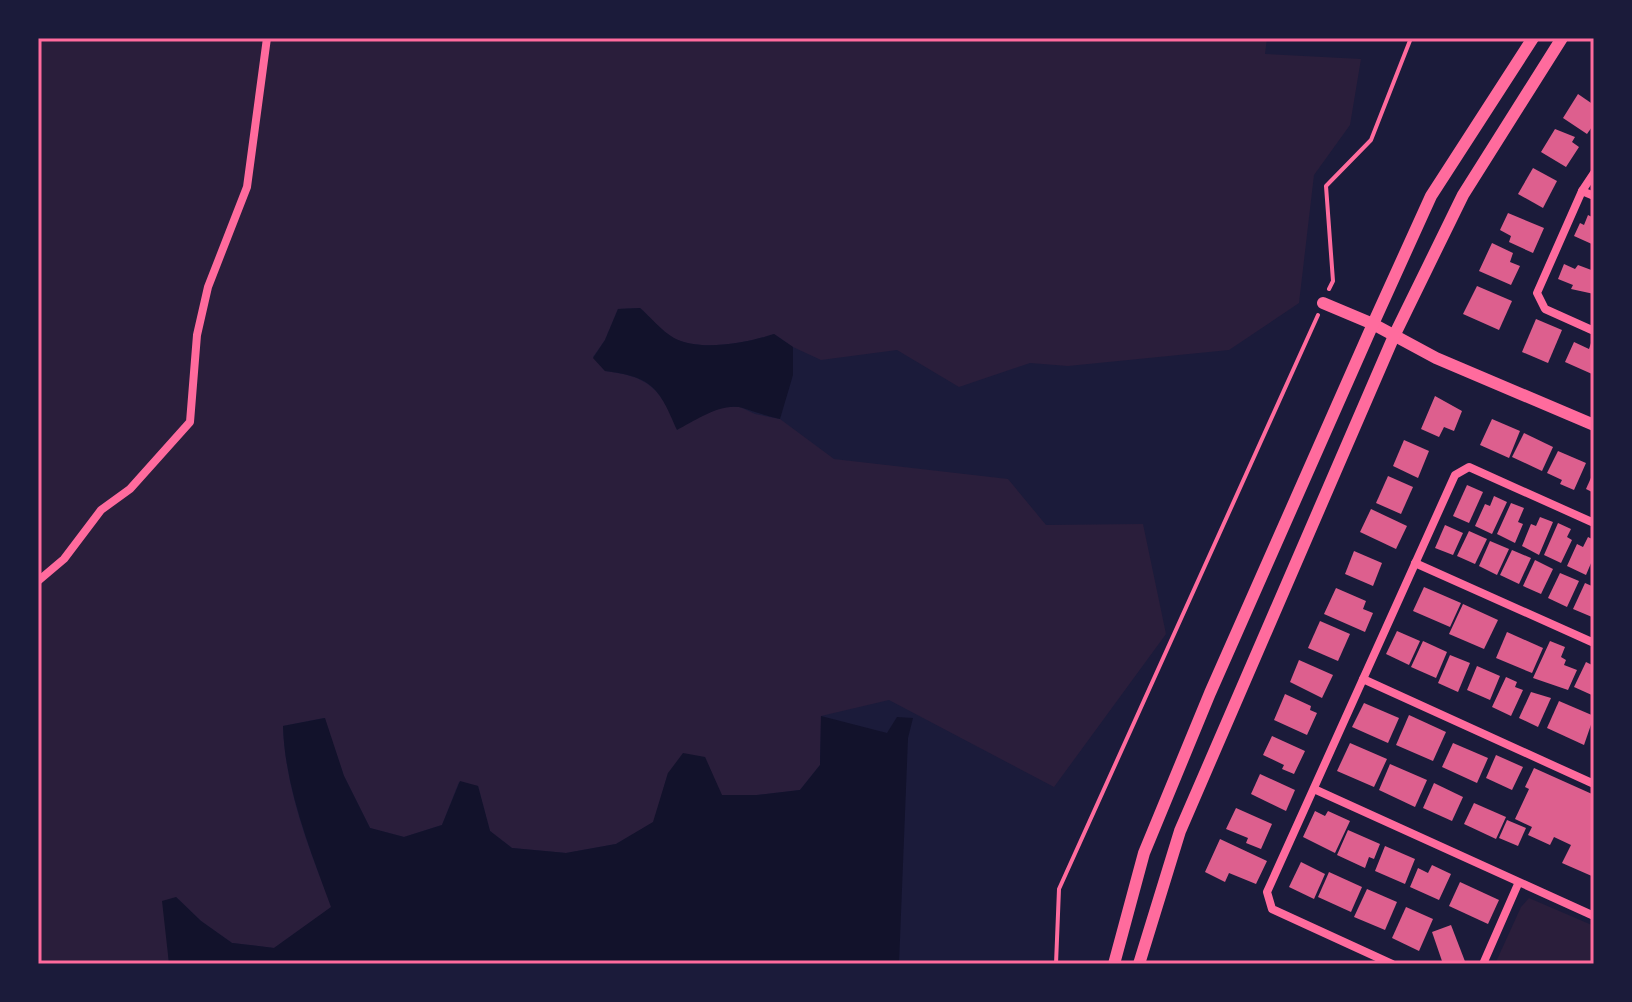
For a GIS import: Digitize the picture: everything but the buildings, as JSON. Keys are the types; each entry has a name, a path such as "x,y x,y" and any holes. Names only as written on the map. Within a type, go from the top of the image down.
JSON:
{"street":[{"path":"38,581 64,559 101,510 130,489 190,422 197,335 208,287 247,187 267,38"},
{"path":"1114,964 1144,853 1210,693 1373,324 1431,196 1533,38"},
{"path":"1139,964 1180,831 1394,336 1463,195 1562,38"},
{"path":"1594,173 1582,191 1537,293 1545,309 1594,331"},
{"path":"1582,191 1594,196"},
{"path":"1323,303 1373,324 1436,358 1594,425"},
{"path":"1392,964 1272,909 1267,892 1455,475 1469,467 1594,523"},
{"path":"1415,563 1594,643"},
{"path":"1363,679 1594,784"},
{"path":"1314,789 1594,916"},
{"path":"1483,964 1518,884"}],"path":[{"path":"1056,964 1059,889 1333,281 1326,186 1371,140 1411,38"}],"shaded area":[{"path":"38,38 1267,38 1265,54 1361,59 1350,125 1314,175 1299,303 1229,350 1068,366 1030,363 959,387 897,350 821,360 774,334 724,345 696,345 673,338 640,308 618,309 605,340 593,357 605,371 633,377 647,384 666,405 740,407 780,419 834,459 1008,479 1046,525 1143,524 1166,634 1054,787 889,700 821,716 820,765 800,790 721,795 705,757 668,773 654,822 616,844 566,853 512,848 490,831 478,786 459,782 442,825 404,837 370,828 344,776 324,718 283,726 293,795 332,907 274,948 232,943 201,921 176,897 168,946 169,964 38,964"},
{"path":"640,308 665,332 684,342 724,345 774,334 793,347 793,375 780,419 735,407 708,413 677,430 665,404 652,387 634,377 605,371 593,358 605,340 618,309"},
{"path":"821,716 887,733 897,717 913,718 908,738 899,964 169,964 162,901 176,897 201,921 232,943 274,948 331,907 294,795 283,726 325,718 344,776 370,828 404,837 442,825 460,781 478,786 490,831 512,848 566,853 616,844 653,822 668,773 683,753 705,757 722,795 800,790 820,765"},
{"path":"1529,898 1594,926 1594,964 1495,964 1521,907"}]}
